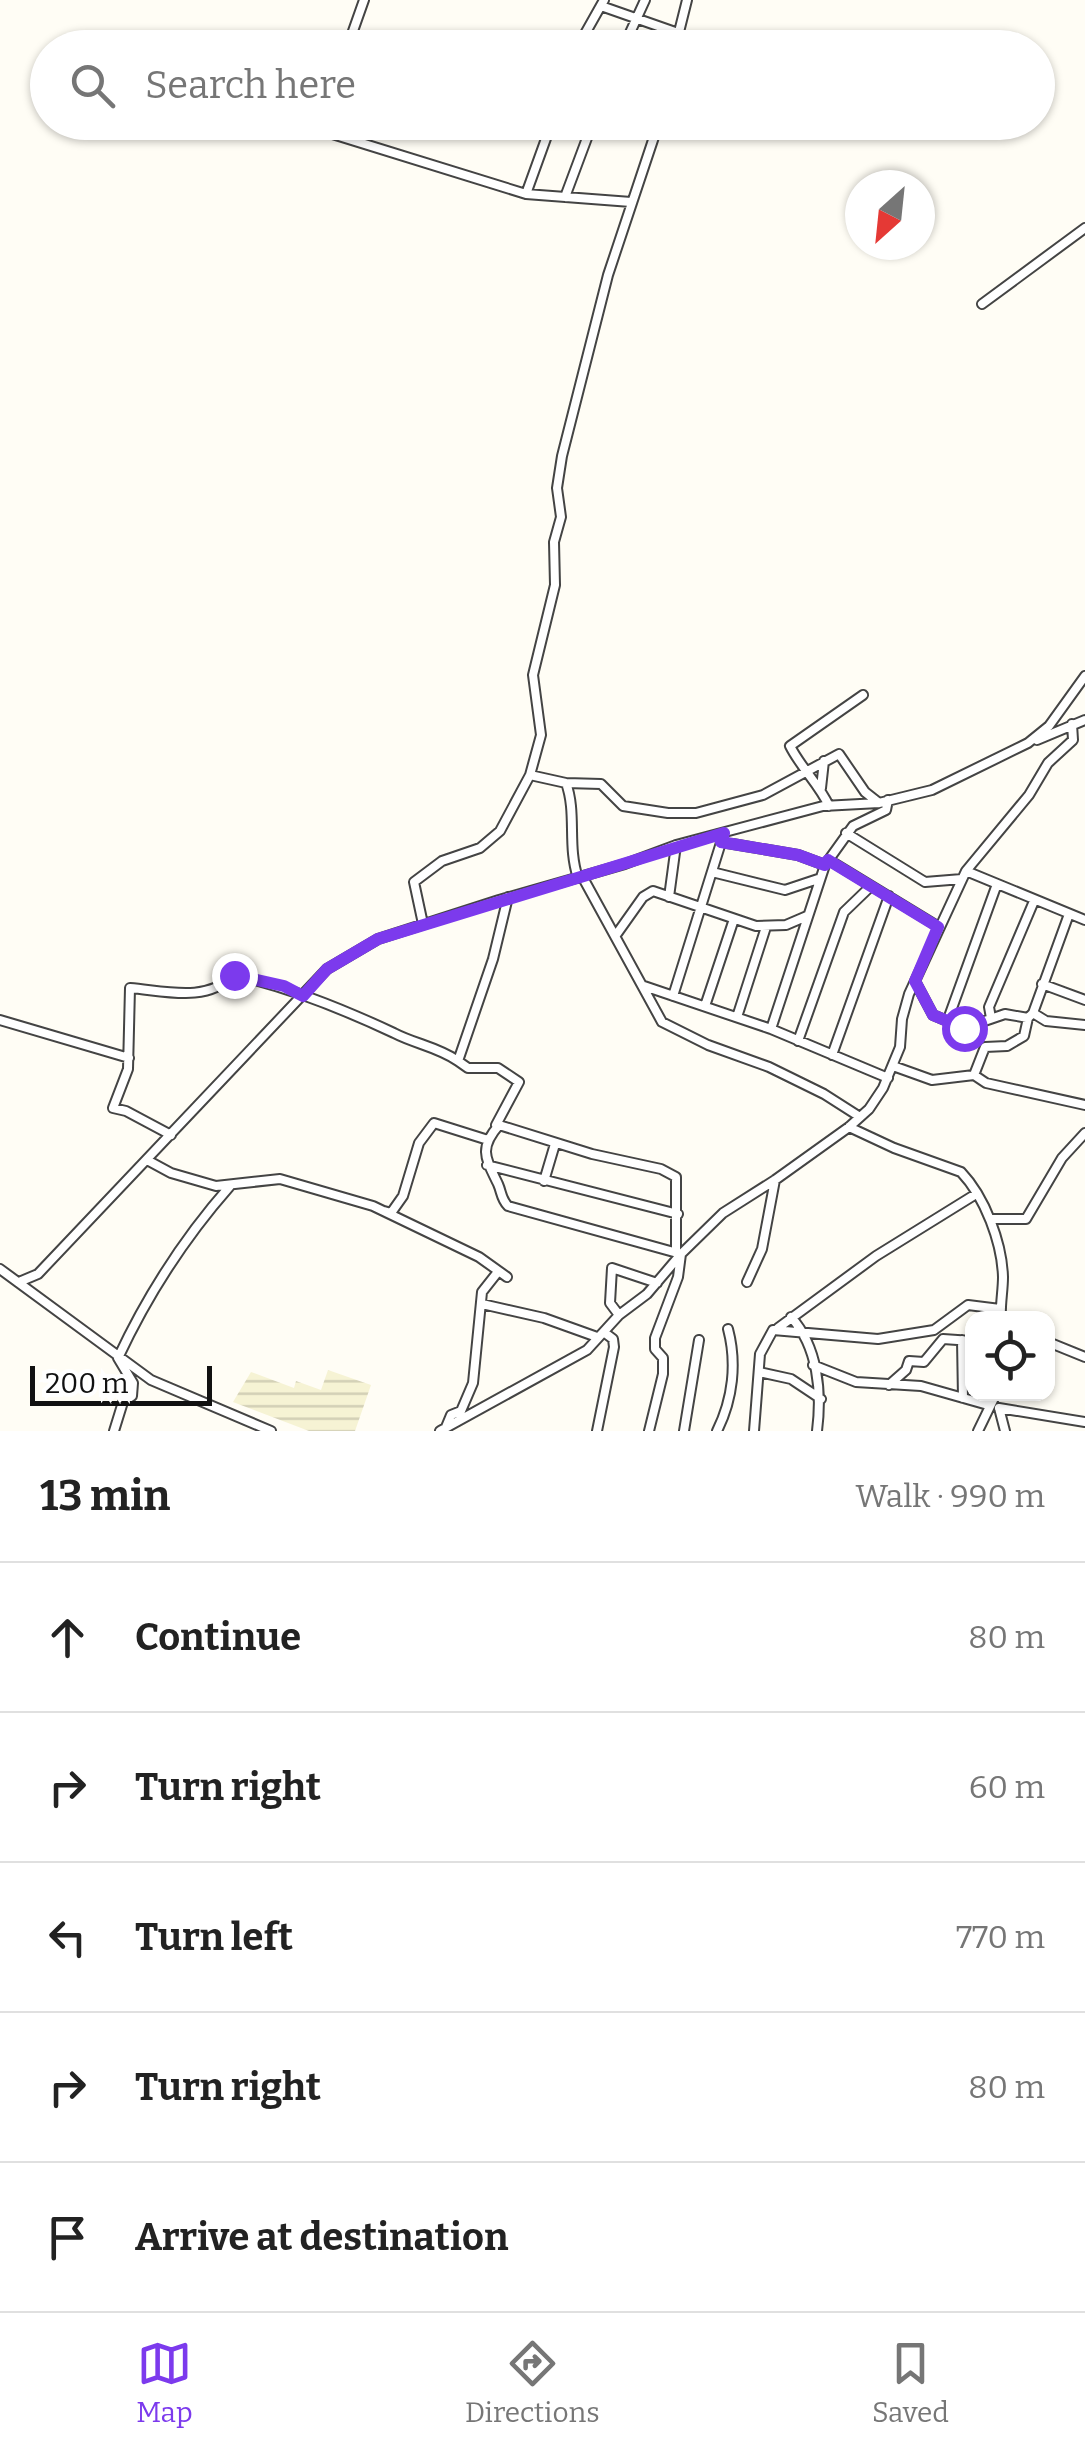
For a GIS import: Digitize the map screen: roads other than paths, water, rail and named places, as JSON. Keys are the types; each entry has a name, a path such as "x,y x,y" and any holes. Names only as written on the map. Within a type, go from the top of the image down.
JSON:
{"street":[{"path":"353,30 364,0"},
{"path":"631,30 645,0"},
{"path":"679,30 686,0"},
{"path":"588,30 602,3 670,30"},
{"path":"354,140 526,194 631,202"},
{"path":"526,194 546,140"},
{"path":"564,197 586,140"},
{"path":"422,924 414,882 417,876 442,861 475,851 500,831 530,775 541,735 533,675 554,585 562,456 608,275 653,140"},
{"path":"982,304 1085,228"},
{"path":"1028,744 1050,726 1085,676"},
{"path":"829,806 791,744 863,695"},
{"path":"19,1282 38,1274 327,969 354,951 422,924 676,845 722,838 829,806 884,802 932,790 1085,720"},
{"path":"443,1430 588,1350 618,1315 648,1294 678,1253 723,1213 775,1180 869,1109 894,1066 902,1019 915,981 964,875 1035,788 1042,770 1073,740 1072,724"},
{"path":"530,775 566,783 601,784 623,806 668,814 696,813 763,794 840,754 865,792 884,802 886,810 846,833 827,862 771,1029"},
{"path":"821,788 824,761"},
{"path":"566,783 571,799 573,862 662,1022 768,1067 824,1094 860,1117"},
{"path":"846,833 924,882 964,875 997,884 1085,920"},
{"path":"722,838 827,862 938,927"},
{"path":"673,996 722,838"},
{"path":"669,897 676,845"},
{"path":"712,872 785,890 820,879"},
{"path":"947,1022 997,884"},
{"path":"798,1040 844,912 871,886"},
{"path":"616,935 648,893 653,892 766,927 786,925 808,916"},
{"path":"832,1055 888,896"},
{"path":"458,1061 493,960 508,897"},
{"path":"992,1018 989,1007 1034,901"},
{"path":"974,1074 985,1047 1006,1046 1024,1036 1069,914"},
{"path":"705,1006 734,918"},
{"path":"737,1017 766,927"},
{"path":"171,1135 126,1110 113,1108 129,1058 130,988 209,993 234,975 284,986 445,1052 468,1068 498,1068 519,1082 490,1136 487,1165 508,1206 678,1253"},
{"path":"915,981 928,1010 947,1022 971,1028 1005,1014 1085,1025"},
{"path":"1042,984 1085,1000"},
{"path":"644,986 771,1029 888,1078"},
{"path":"0,1020 129,1058"},
{"path":"894,1066 932,1080 974,1074 986,1083 1085,1105"},
{"path":"146,1160 162,1170 216,1186 280,1178 391,1213 403,1196 419,1143 434,1123 490,1136"},
{"path":"490,1136 499,1124 555,1144 661,1169 676,1177 678,1277 655,1338 656,1349 663,1358 663,1374 650,1431"},
{"path":"849,1127 961,1172 990,1218 1003,1274 1000,1311"},
{"path":"990,1218 1026,1219 1062,1158 1085,1134"},
{"path":"544,1180 555,1144"},
{"path":"487,1165 678,1214"},
{"path":"747,1282 762,1249 775,1180"},
{"path":"118,1358 136,1319 194,1226 230,1186"},
{"path":"754,1431 762,1346 773,1330 876,1256 976,1194"},
{"path":"373,1206 479,1257 507,1277"},
{"path":"618,1315 610,1303 612,1268 657,1283"},
{"path":"0,1269 118,1358 166,1388 271,1431"},
{"path":"443,1430 450,1415 461,1411 473,1382 482,1292 498,1273"},
{"path":"32,1292 38,1274"},
{"path":"482,1304 612,1339 614,1347 597,1431"},
{"path":"778,1328 878,1339 934,1330 968,1306 988,1311"},
{"path":"792,1317 806,1334 821,1398 817,1431"},
{"path":"716,1431 729,1400 734,1350 728,1328"},
{"path":"889,1384 906,1370 909,1361 924,1362 943,1339 965,1340"},
{"path":"687,1430 699,1340"},
{"path":"1055,1345 1085,1358"},
{"path":"114,1431 123,1402 132,1396 133,1383 118,1358"},
{"path":"962,1398 965,1363"},
{"path":"813,1365 849,1380 922,1386 988,1405"},
{"path":"759,1372 785,1376 821,1398"},
{"path":"978,1431 991,1401"},
{"path":"998,1401 1005,1431"},
{"path":"999,1408 1082,1425"}]}
